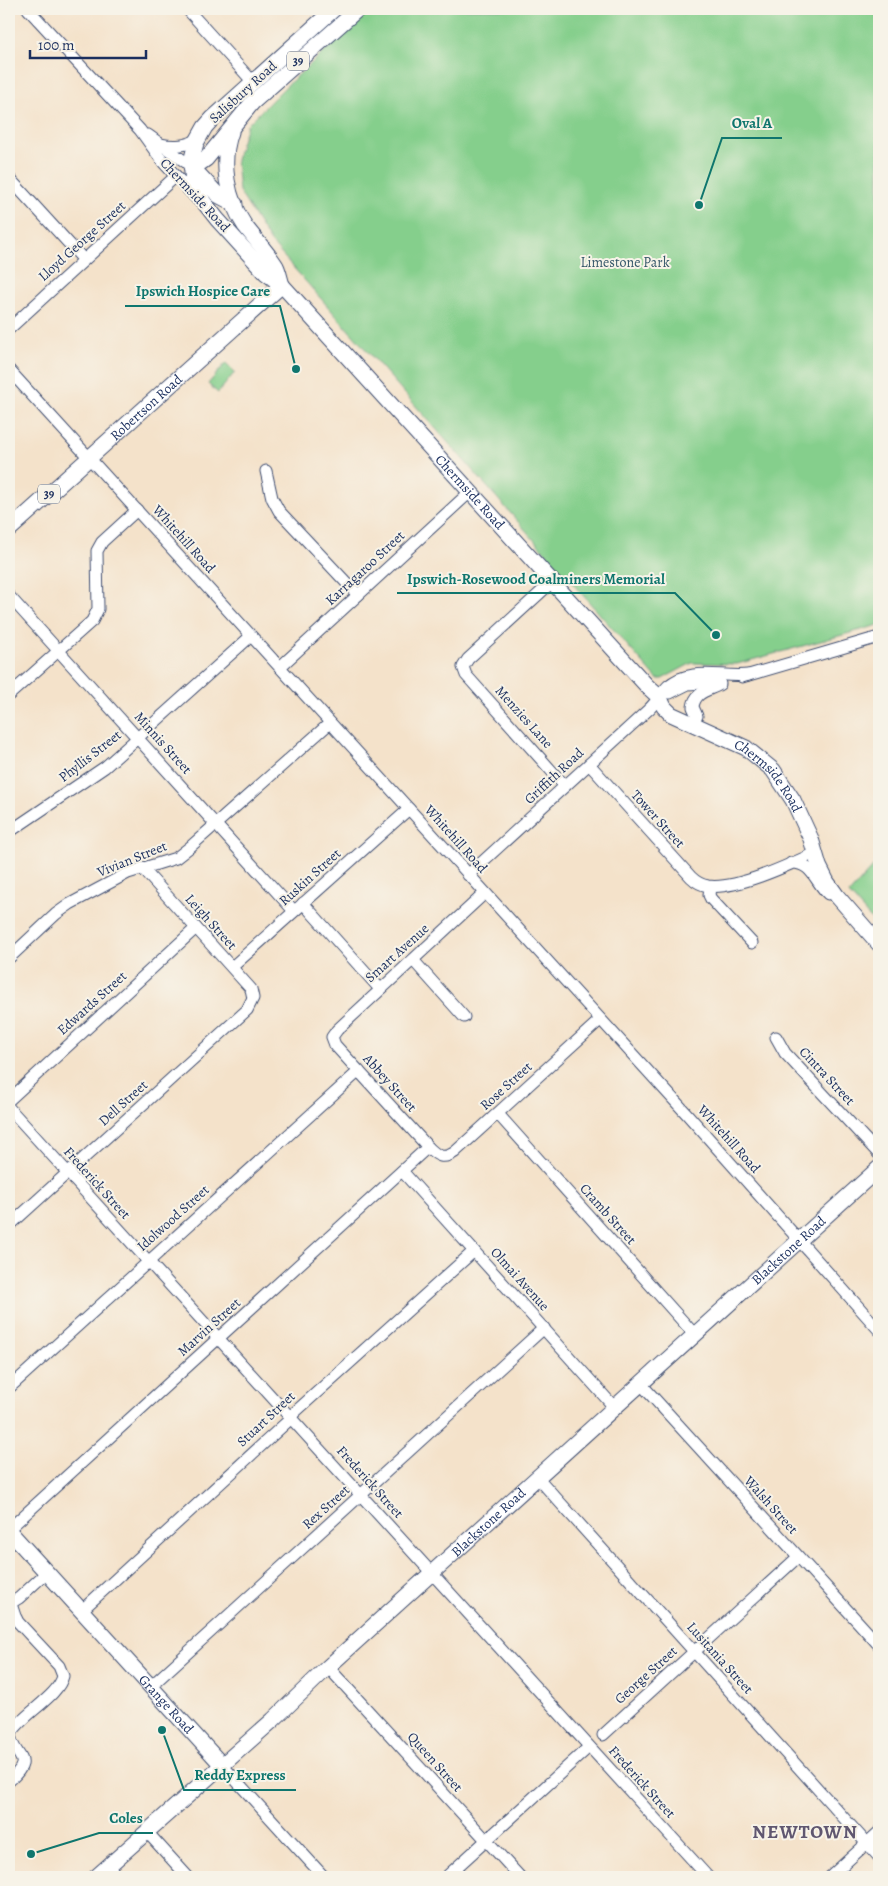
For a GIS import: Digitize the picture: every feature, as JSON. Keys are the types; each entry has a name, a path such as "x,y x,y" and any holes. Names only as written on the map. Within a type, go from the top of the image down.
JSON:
{"main road":[{"name":"Salisbury Road","path":"191,166 199,164 213,152 258,88 334,9"},
{"name":"Salisbury Road","path":"217,219 197,191 191,176 194,150 199,138 213,118 258,88 358,9"},
{"name":"Salisbury Road","path":"235,206 228,185 225,162 229,140 240,116"},
{"name":"Chermside Road","path":"191,166 218,195 235,206 244,224 276,267 282,285"},
{"name":"Chermside Road","path":"217,219 266,274 282,285 660,698 664,707 674,715 746,748 768,766 790,794 813,846 824,878 839,899 879,944"},
{"name":"Robertson Road","path":"9,530 282,285"},
{"name":"Chermside Road","path":"660,698 670,701 697,716 748,739 778,763 793,783 803,803 813,846"},
{"name":"Blackstone Road","path":"96,1877 222,1766 328,1667 879,1168"},
{"name":"Grange Road","path":"9,1530 222,1766"}],"street":[{"name":"Chermside Road","path":"28,9 140,130 156,145 191,166"},
{"path":"187,9 258,88"},
{"path":"156,145 172,146 187,144 199,138"},
{"name":"Chermside Road","path":"156,145 176,176 217,219"},
{"name":"Lloyd George Street","path":"9,329 176,176"},
{"path":"9,178 84,260"},
{"name":"Whitehill Road","path":"9,370 409,809 879,1330"},
{"path":"266,471 272,498 279,511 358,596"},
{"name":"Karragaroo Street","path":"280,667 470,492"},
{"path":"9,695 92,621 98,609 97,551 102,542 137,510"},
{"name":"Menzies Lane","path":"552,582 468,658 463,667 466,674 566,786"},
{"name":"Minnis Street","path":"9,596 216,824 380,989"},
{"name":"Phyllis Street","path":"9,832 105,767 251,636"},
{"name":"Griffith Road","path":"660,698 688,684 726,681 879,637"},
{"name":"Griffith Road","path":"468,875 660,698 668,686 688,676 748,675"},
{"path":"697,716 693,707 697,696 726,681"},
{"name":"Vivian Street","path":"9,958 56,914 70,904 100,887 142,868 176,858 330,723"},
{"name":"Tower Street","path":"589,764 691,877 701,884 710,886"},
{"name":"Ruskin Street","path":"232,968 409,809"},
{"path":"752,943 711,899 710,886 749,880 791,863 813,846"},
{"path":"791,863 808,867 825,891 839,899"},
{"name":"Leigh Street","path":"142,868 251,989 252,998"},
{"name":"Smart Avenue","path":"332,1037 380,989 485,893"},
{"name":"Edwards Street","path":"9,1100 196,928"},
{"path":"413,960 464,1017"},
{"name":"Dell Street","path":"9,1226 247,1010 252,998"},
{"name":"Rose Street","path":"428,1147 437,1155 445,1157 450,1155 498,1114 600,1020"},
{"name":"Abbey Street","path":"332,1037 335,1045 428,1147"},
{"name":"Cintra Street","path":"776,1038 785,1053 879,1154"},
{"name":"Idolwood Street","path":"9,1388 359,1070"},
{"name":"Frederick Street","path":"9,1108 708,1877"},
{"name":"Cramb Street","path":"498,1114 695,1335"},
{"name":"Marvin Street","path":"9,1530 428,1147"},
{"name":"Olmai Avenue","path":"402,1171 615,1408"},
{"name":"Stuart Street","path":"81,1611 474,1251"},
{"name":"Rex Street","path":"150,1687 544,1328"},
{"name":"Walsh Street","path":"641,1384 879,1646"},
{"name":"Lusitania Street","path":"538,1478 879,1858"},
{"name":"George Street","path":"603,1735 798,1557"},
{"path":"9,1781 19,1772 22,1763 20,1754 13,1746 10,1734 59,1685 63,1676 59,1666 18,1622 10,1604 20,1598 46,1573"},
{"name":"Queen Street","path":"328,1667 520,1877"},
{"path":"446,1877 590,1747"},
{"name":"Grange Road","path":"222,1766 324,1877"},
{"path":"147,1832 188,1877"},
{"path":"830,1877 879,1832"}],"green space":[{"name":"Limestone Park","path":"372,9 879,9 879,625 737,664 692,663 662,679 657,679 270,241 239,191 236,160 247,125 284,88"},
{"path":"226,363 235,372 218,393 208,384"},
{"path":"879,860 879,928 849,894"}],"place":[{"name":"Oval A","path":"699,205"},
{"name":"Ipswich Hospice Care","path":"296,369"},
{"name":"Ipswich-Rosewood Coalminers Memorial","path":"716,635"},
{"name":"Reddy Express","path":"162,1730"},
{"name":"Coles","path":"31,1854"}],"district":[{"name":"NEWTOWN","path":"805,1832"}]}
